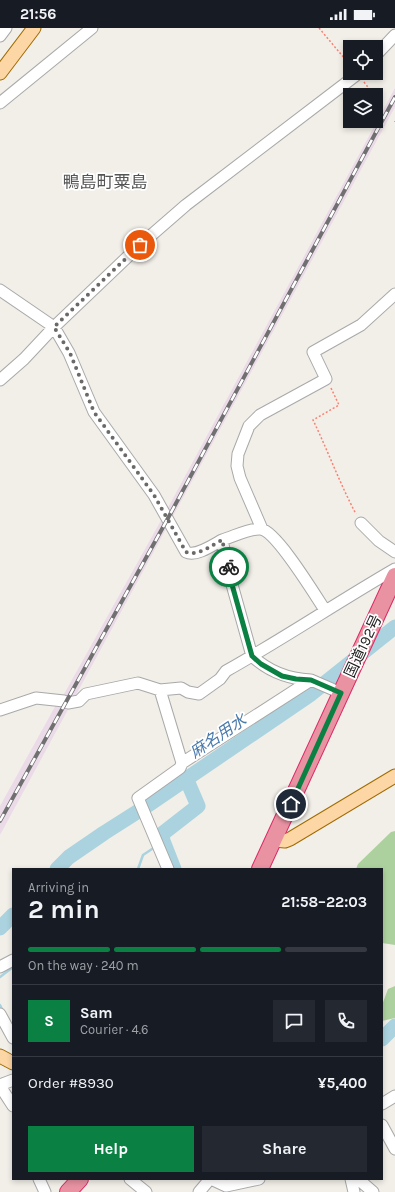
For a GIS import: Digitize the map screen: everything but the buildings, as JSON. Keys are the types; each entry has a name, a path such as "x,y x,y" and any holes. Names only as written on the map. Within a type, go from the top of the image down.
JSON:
{"highway":[{"name":"国道192号","path":"260,868 274,840 336,691 351,672 395,576"},
{"path":"68,1192 79,1180"}],"main road":[{"path":"0,73 34,28"},
{"path":"274,840 285,841 290,839 395,776"},
{"path":"0,1056 12,1063"}],"street":[{"path":"0,36 6,28"},
{"path":"0,103 92,28"},
{"path":"383,48 395,35"},
{"path":"0,380 24,359 54,327 140,245 186,205 350,80"},
{"path":"0,290 54,327 70,353 94,412 154,495 186,552 190,554 196,553 222,540 254,529 262,529"},
{"path":"325,610 295,565 271,536 262,529 240,478 237,466 238,454 249,426 260,414 326,379 313,352 361,325 395,294"},
{"path":"361,523 380,541 395,552"},
{"path":"222,540 231,581 252,656 261,664 282,676 313,680 336,691"},
{"path":"0,710 36,698 66,702 79,701 86,694 138,683 160,690 181,688 188,692 199,694 220,679 226,671 281,640 325,610 395,569"},
{"path":"168,868 138,798 180,768 182,763 313,680"},
{"path":"160,690 182,763"},
{"path":"0,967 12,961"},
{"path":"0,1014 12,1036"},
{"path":"12,1080 0,1086 12,1104"},
{"path":"383,1103 395,1096"},
{"path":"383,1127 395,1149"},
{"path":"39,1180 45,1192"},
{"path":"131,1180 146,1192"},
{"path":"199,1192 210,1180"},
{"path":"213,1180 226,1186 254,1180"},
{"path":"351,1180 354,1192"},
{"path":"359,1180 373,1192"}],"path":[{"path":"319,28 343,57"},
{"path":"363,80 369,88"},
{"path":"326,379 339,406 313,420 334,464 341,487 361,523"}],"shaded area":[{"path":"395,88 395,107 0,835 0,806 57,703 66,698 64,694 164,515 373,128 383,128 383,110"}],"green space":[{"path":"395,831 395,945 383,943 383,868 356,868 358,864 391,832"},
{"path":"395,986 395,1018 383,1021 383,1002 388,989"}],"waterway":[{"name":"麻名用水","path":"58,868 69,857 311,694 395,627"},
{"path":"174,868 163,841 162,834 198,806 186,778"},
{"path":"138,868 143,855 155,847"},
{"name":"麻名用水","path":"0,928 12,916"},
{"path":"0,977 12,968"},
{"path":"0,1005 3,1011"},
{"path":"383,1038 395,1026"}],"railway":[{"path":"0,821 167,520 395,97"}],"way so far":[{"path":"140,245 54,327 70,353 94,412 154,495 186,552 190,554 196,553 222,540 229,567"}],"district":[{"name":"鴨島町粟島","path":"105,182"}],"route":[{"path":"229,567 231,581 252,656 261,664 282,676 315,681 341,693 291,804"}]}
